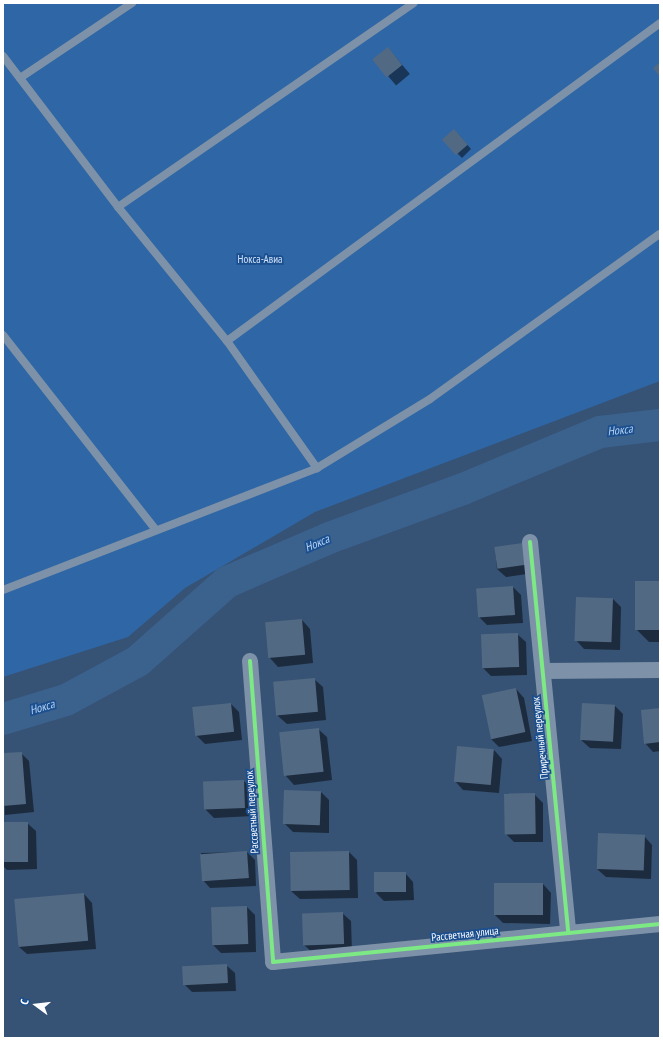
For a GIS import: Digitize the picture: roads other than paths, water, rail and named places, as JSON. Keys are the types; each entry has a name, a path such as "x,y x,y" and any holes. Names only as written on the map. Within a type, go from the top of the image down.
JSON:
{"street":[{"name":"Приречный переулок","path":"530,542 568,933"},
{"name":"Рассветный переулок","path":"250,661 272,962"},
{"path":"543,671 660,670"},
{"name":"Рассветная улица","path":"272,962 660,924"}],"lane":[{"path":"20,78 132,3"},
{"path":"118,207 414,3"},
{"path":"227,341 660,23"},
{"path":"3,56 118,207 227,341 317,468"},
{"path":"3,590 317,468 430,399 660,234"},
{"path":"3,335 155,530"}],"waterway":[{"name":"Нокса","path":"3,719 66,700 138,661 227,582 329,538 463,489 600,432 660,425"}],"park label":[{"name":"Нокса-Авиа","path":"260,259"}]}
